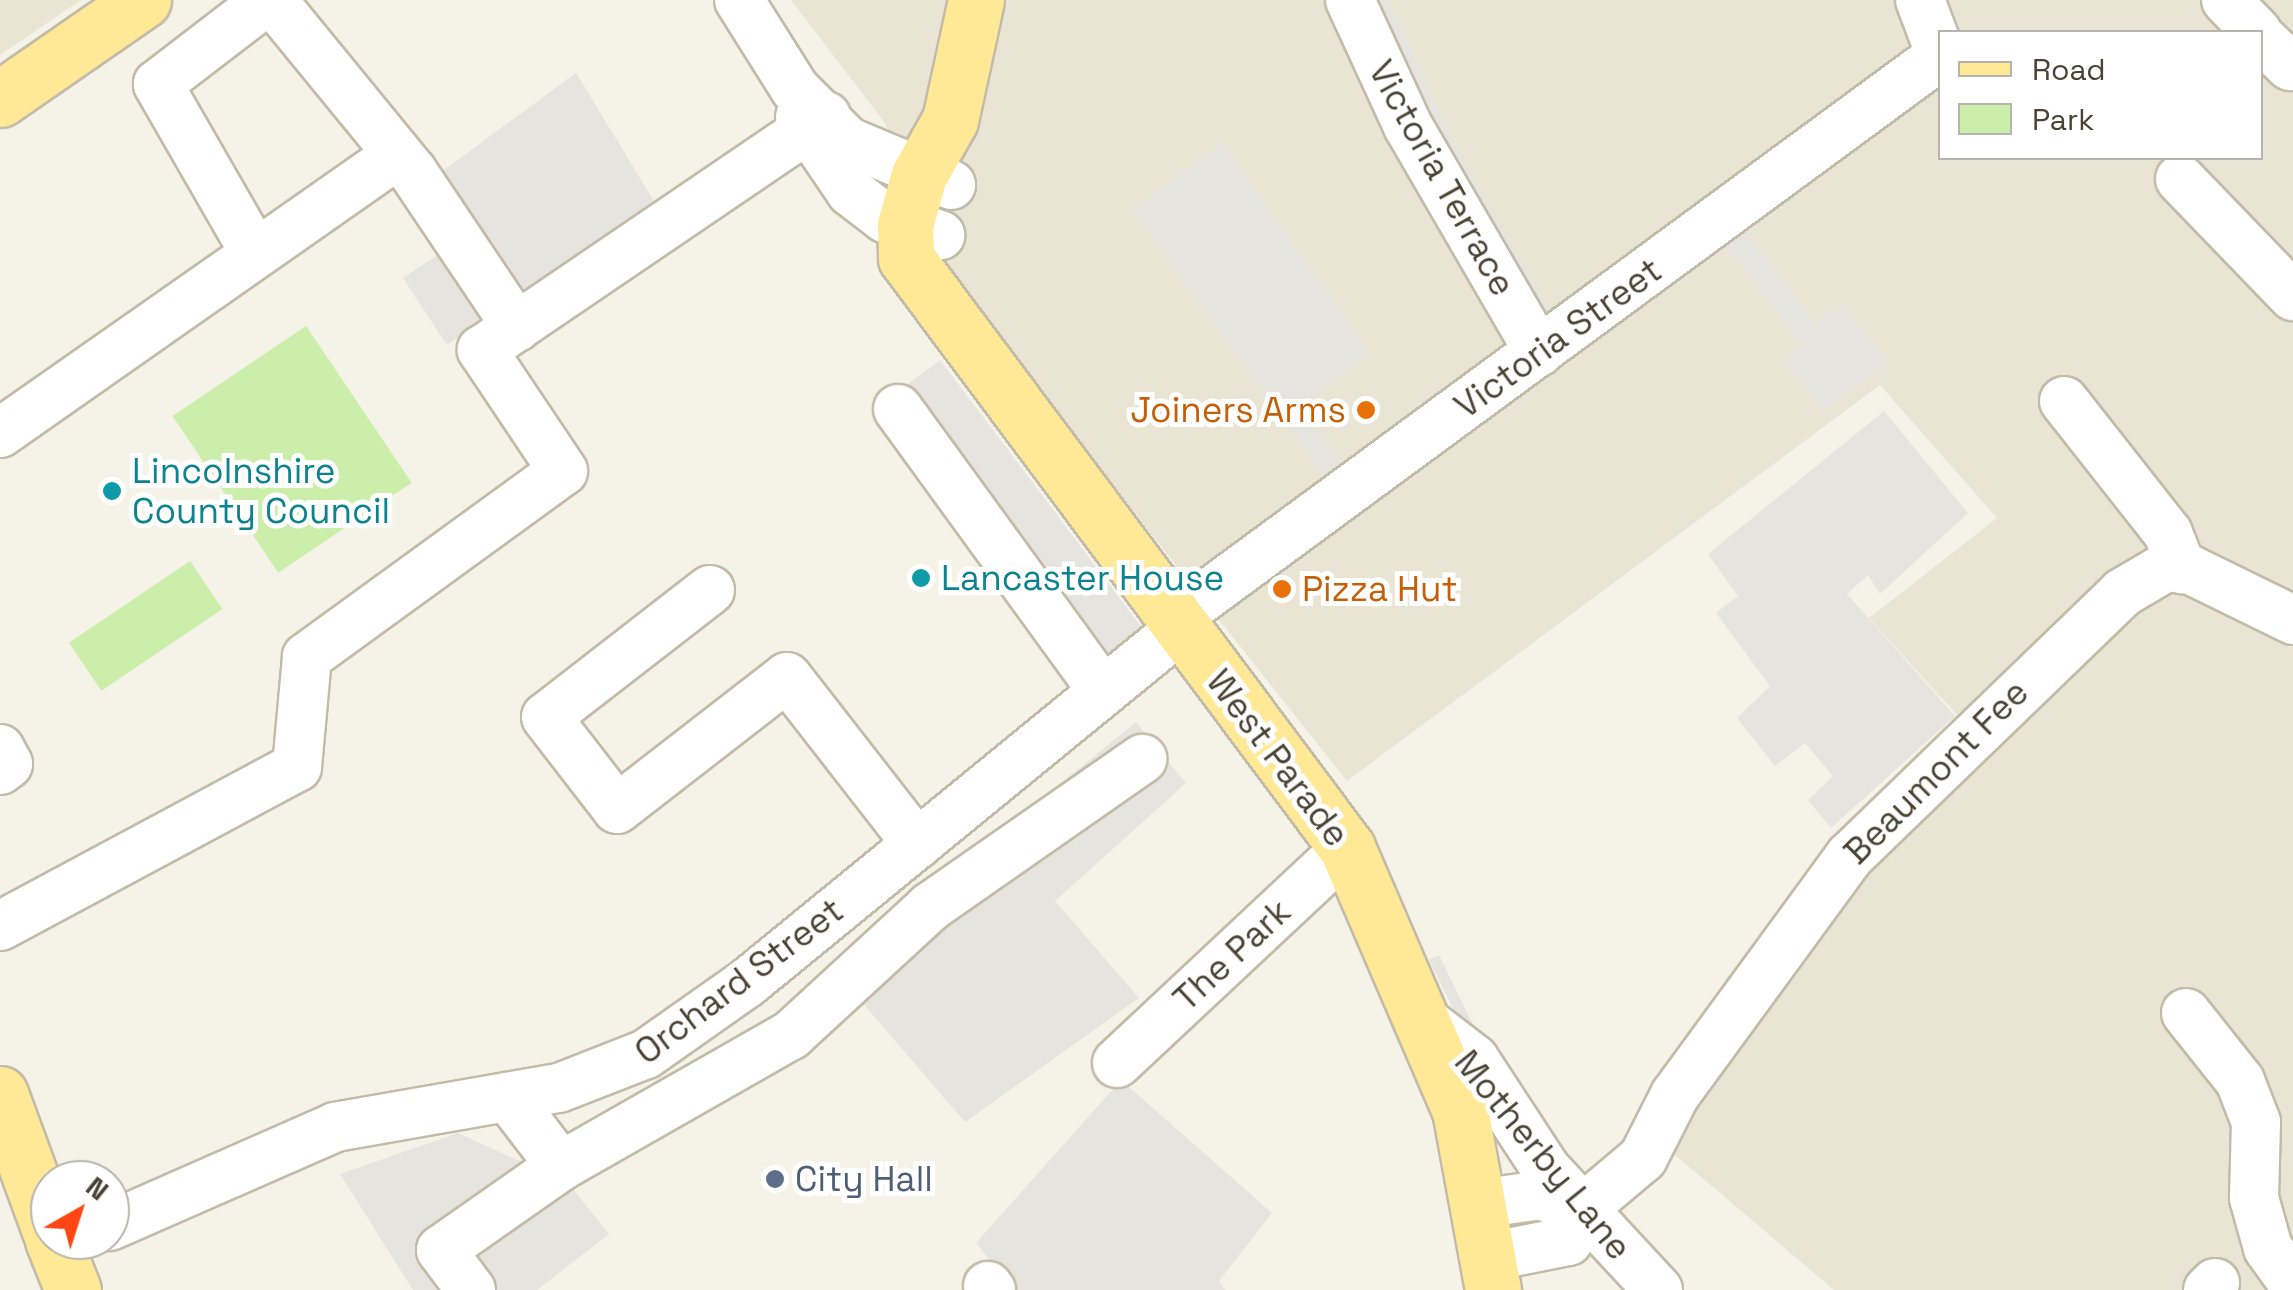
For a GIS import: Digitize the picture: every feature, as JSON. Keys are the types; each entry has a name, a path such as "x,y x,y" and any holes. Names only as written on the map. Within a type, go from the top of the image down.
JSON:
{"main road":[{"path":"0,100 143,0"},
{"path":"929,205 976,0"},
{"name":"West Parade","path":"929,205 906,258 934,289 1177,624 1346,848 1426,1022 1460,1110 1490,1274"},
{"path":"0,1094 30,1168"}],"street":[{"path":"739,0 808,112 851,192 929,205"},
{"name":"Victoria Terrace","path":"1350,0 1408,126 1539,352"},
{"path":"1920,0 1938,50"},
{"path":"2226,0 2250,30"},
{"path":"255,253 157,96 170,70 261,5 285,12 517,326"},
{"name":"Victoria Street","path":"1177,624 1938,56"},
{"path":"0,926 297,767 308,657 563,472 482,350 808,112"},
{"path":"0,433 394,157"},
{"path":"2180,179 2293,296"},
{"path":"2064,401 2168,533 2182,569 2293,620"},
{"path":"898,409 1102,690"},
{"name":"Beaumont Fee","path":"1490,1274 1568,1240 1580,1210 1643,1158 1675,1095 1906,793 2122,593 2145,575 2182,569"},
{"path":"710,590 546,716 617,809 788,677 917,844"},
{"name":"Orchard Street","path":"130,1217 334,1128 605,1075 747,983 1177,624"},
{"path":"0,749 8,764 0,770"},
{"path":"470,1290 441,1250 561,1166 792,1035 930,907 1142,759"},
{"name":"The Park","path":"1117,1063 1346,848"},
{"path":"747,983 792,1035"},
{"path":"2186,1013 2240,1081 2256,1122 2254,1198 2268,1248 2293,1283"},
{"name":"Motherby Lane","path":"1426,1022 1474,1058 1580,1210 1658,1290"},
{"path":"508,1097 561,1166"},
{"path":"1478,1204 1541,1195 1580,1210"}],"shaded area":[{"path":"0,0 81,0 0,55"},
{"path":"791,0 2293,0 2293,1290 1834,1290 1661,1143 1967,726 1869,618 1997,518 1880,385 1347,781 956,288 885,123"},
{"path":"1376,0 1388,0 1460,156 1552,316 1542,322 1413,90"},
{"path":"576,73 657,206 447,345 403,278 445,250 410,195"},
{"path":"1222,143 1370,355 1300,405 1349,473 1327,480 1132,211"},
{"path":"1731,211 1815,324 1843,306 1889,362 1824,410 1785,361 1802,345 1710,226"},
{"path":"940,360 1145,632 1092,673 886,400"},
{"path":"1884,411 1968,513 1880,594 1868,575 1847,594 1955,716 1831,828 1808,800 1833,776 1805,743 1775,766 1737,718 1770,686 1716,613 1738,596 1708,554"},
{"path":"1136,722 1186,783 1055,901 1139,998 965,1122 848,986 946,877"},
{"path":"1439,955 1487,1054 1477,1059 1429,960"},
{"path":"1121,1080 1272,1213 1219,1281 1225,1290 1014,1290 976,1243"},
{"path":"458,1133 568,1183 609,1234 537,1290 413,1290 340,1174"}],"green space":[{"path":"306,326 412,483 278,573 173,416"},
{"path":"190,561 222,609 101,691 69,643"}],"place":[{"name":"Joiners Arms","path":"1366,410"},
{"name":"Lincolnshire County Council","path":"112,491"},
{"name":"Lancaster House","path":"921,578"},
{"name":"Pizza Hut","path":"1282,589"},
{"name":"City Hall","path":"775,1179"}]}
